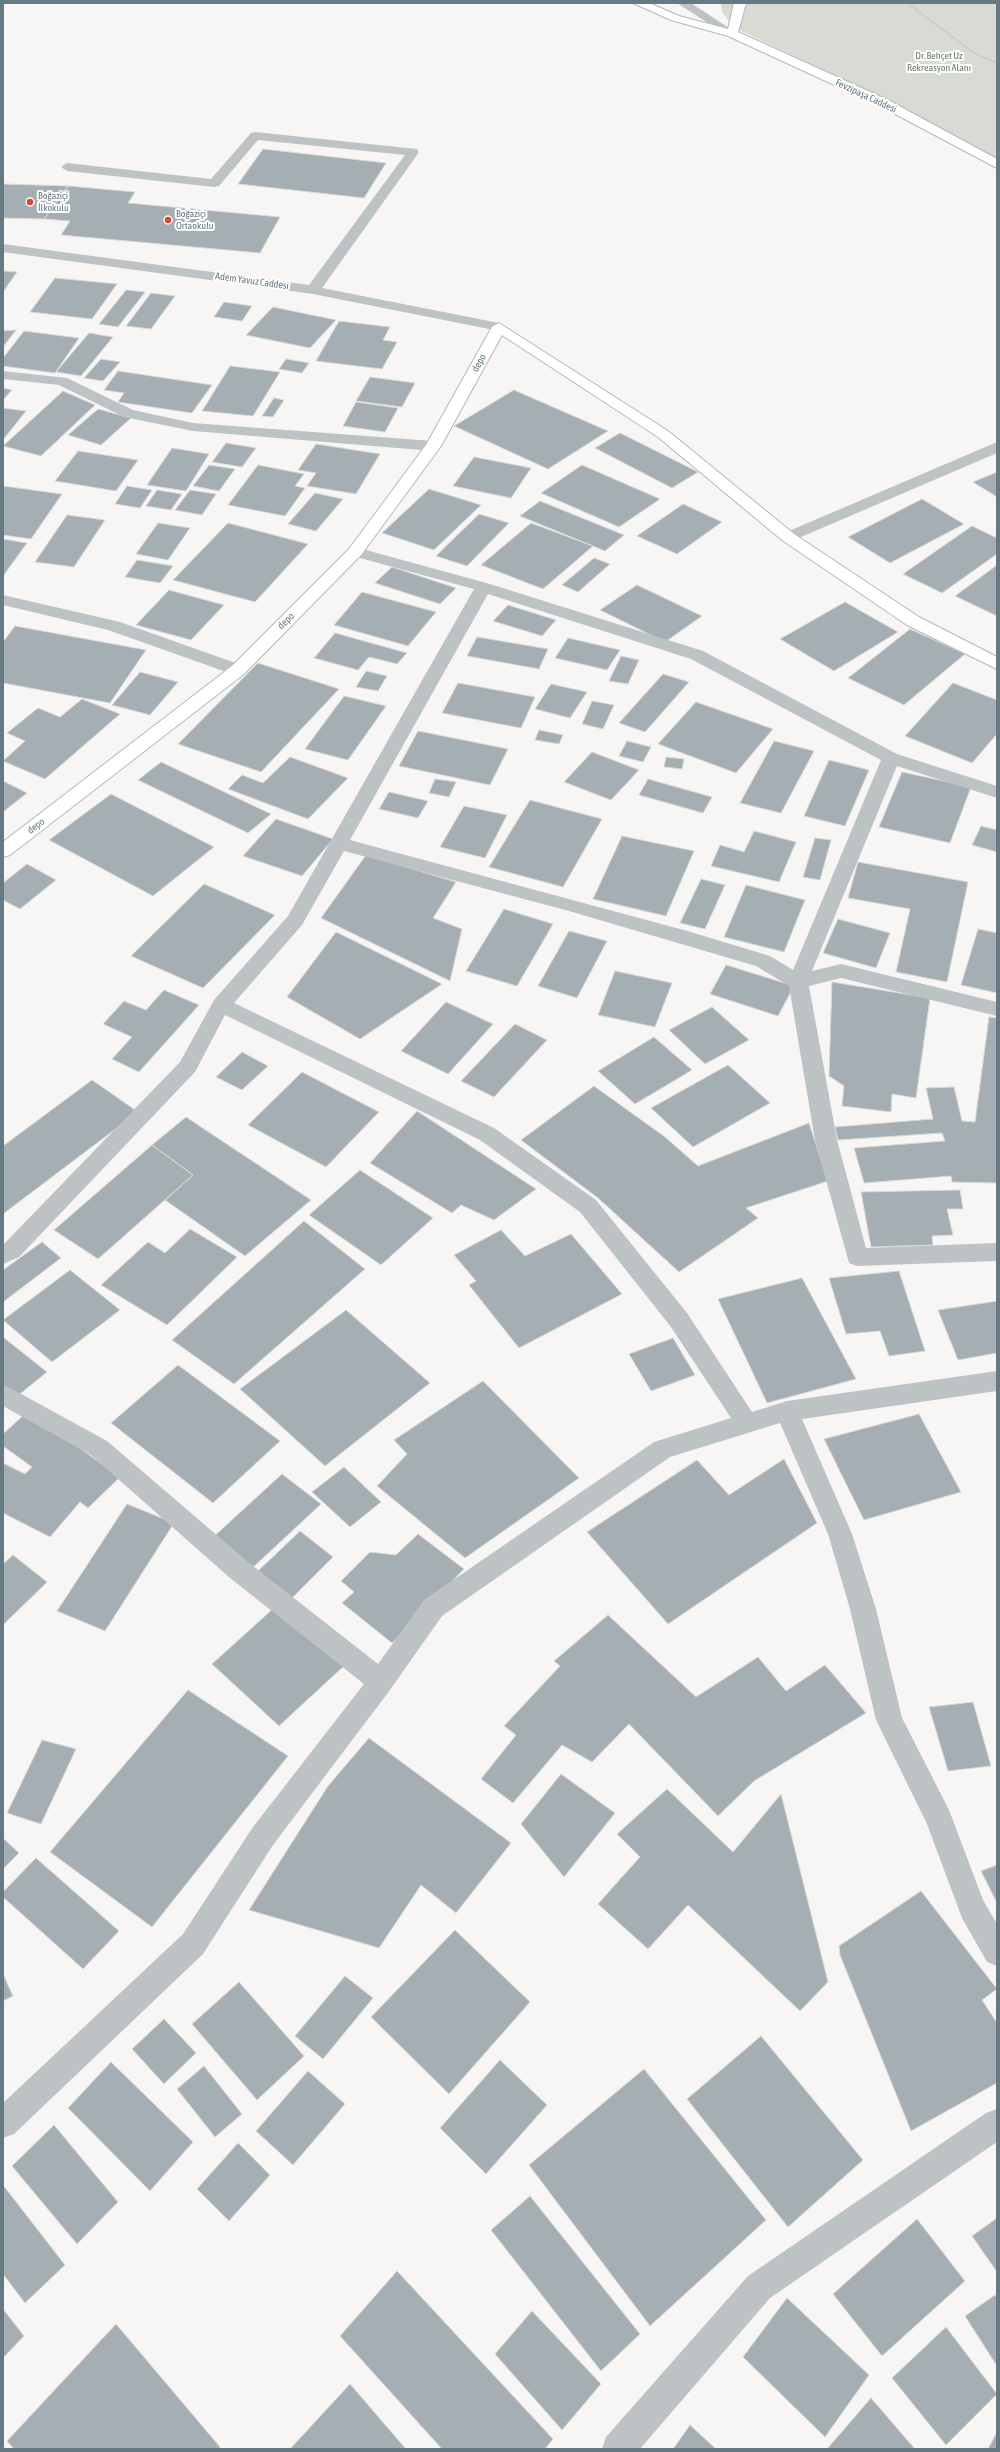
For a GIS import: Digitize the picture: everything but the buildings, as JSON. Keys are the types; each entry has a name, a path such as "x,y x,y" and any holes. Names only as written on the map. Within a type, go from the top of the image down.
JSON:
{"street":[{"name":"Fevzipaşa Caddesi","path":"639,3 675,18 732,34 884,103 997,164"},
{"path":"682,3 732,34 740,3"},
{"path":"67,166 214,183 255,136 413,152 313,290"},
{"name":"Adem Yavuz Caddesi","path":"3,248 313,290 499,327"},
{"path":"499,327 663,434 788,537 913,621 997,664"},
{"name":"depo","path":"3,851 238,670 355,552 433,446 499,327"},
{"path":"3,375 62,381 129,414 193,427 433,446"},
{"path":"788,537 997,447"},
{"path":"355,552 484,586 696,655 891,758 997,792"},
{"path":"3,1255 11,1251 188,1067 221,1005 296,920 484,586"},
{"path":"3,600 20,602 114,626 238,670"},
{"path":"891,758 798,982 826,1140 857,1257 997,1252"},
{"path":"338,843 571,905 763,961 798,982 841,971 997,1009"},
{"path":"221,1005 317,1050 487,1134 588,1206 679,1320 747,1423"},
{"path":"3,2123 193,1944 262,1836 381,1682 433,1608 662,1449 787,1411 997,1380"},
{"path":"3,1394 99,1448 239,1570 381,1682"},
{"path":"787,1411 840,1534 863,1609 889,1720 939,1819 972,1908 997,1952"},
{"path":"618,2449 759,2287 997,2124"}],"path":[{"path":"907,3 974,53 997,63"}],"green space":[{"name":"Dr. Behçet Uz Rekreasyon Alanı","path":"997,3 997,159 888,101 733,27 722,12 721,4"}],"place":[{"name":"Boğaziçi İlkokulu","path":"30,202"},
{"name":"Boğaziçi Ortaokulu","path":"168,220"}]}
